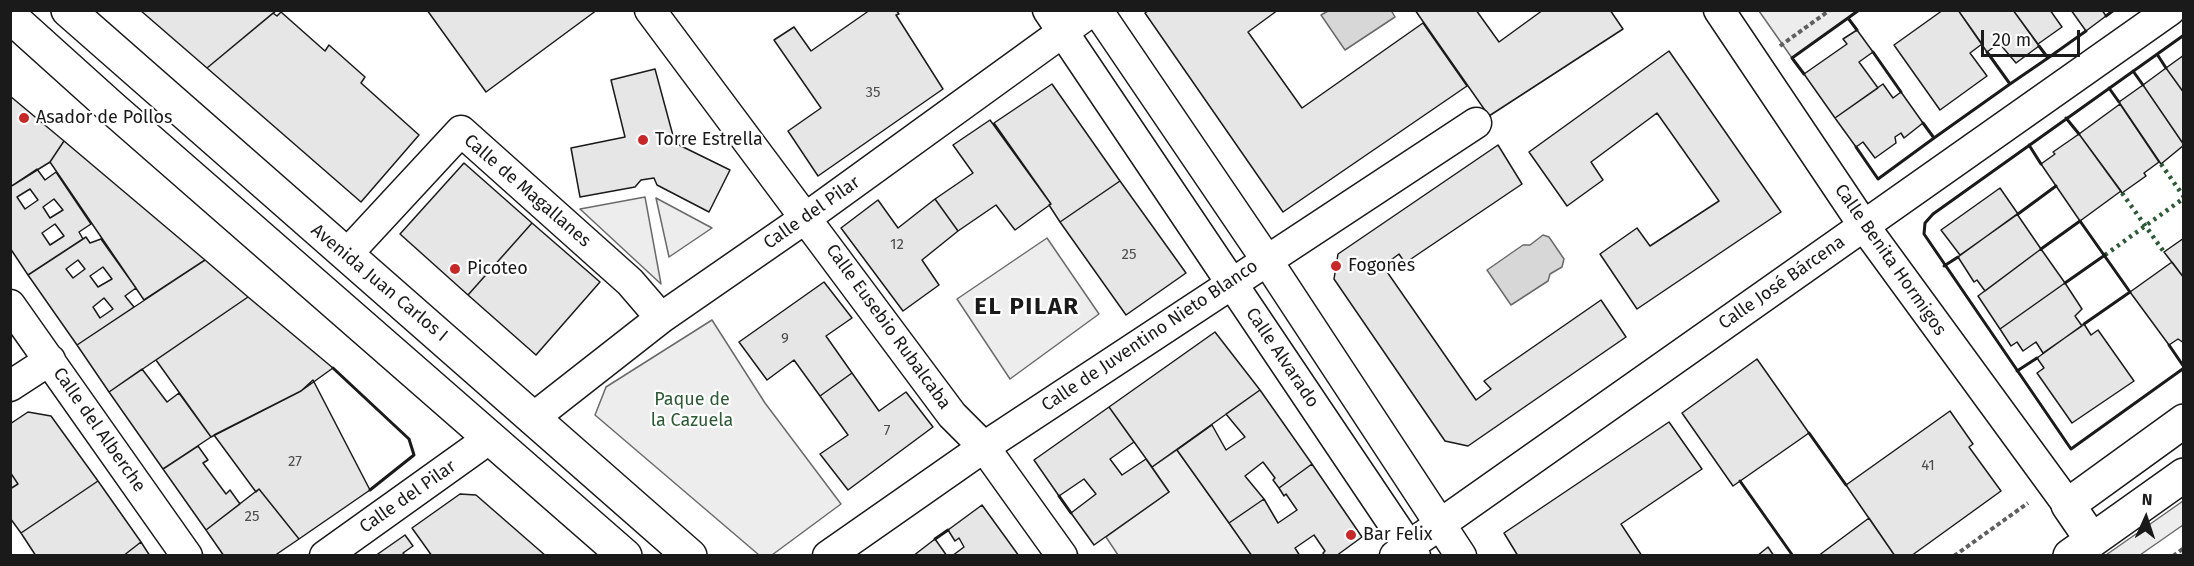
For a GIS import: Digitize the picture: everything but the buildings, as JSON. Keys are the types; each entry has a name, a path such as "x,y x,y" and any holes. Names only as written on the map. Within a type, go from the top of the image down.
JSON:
{"street":[{"name":"Avenida Juan Carlos I","path":"68,10 690,555"},
{"name":"Calle Eusebio Rubalcaba","path":"650,10 807,217 952,415 984,447 1062,555"},
{"name":"Calle del Pilar","path":"532,418 661,318 807,217 1056,22 1095,10"},
{"path":"1095,10 1266,259 1461,555"},
{"name":"Calle Benita Hormigos","path":"1719,10 1864,226 2068,505"},
{"name":"Calle José Bárcena","path":"1406,552 1440,523 2170,10"},
{"name":"Calle Alvarado","path":"1056,22 1231,282 1406,552"},
{"path":"16,29 625,555"},
{"name":"Calle de Juventino Nieto Blanco","path":"828,555 984,447 1231,282 1476,123"},
{"name":"Calle de Magallanes","path":"346,255 461,131 630,282 661,318"},
{"name":"Calle del Alberche","path":"10,305 187,555"},
{"path":"10,386 50,360"},
{"path":"2184,421 2068,505 2081,548 2184,475"},
{"name":"Calle del Pilar","path":"325,555 490,438"}],"path":[{"path":"1755,64 1830,10"},
{"path":"2173,555 2184,548"}],"shaded area":[{"path":"1391,10 1395,17 1345,50 1321,15 1328,11"},
{"path":"1759,11 1859,11 1792,58"},
{"path":"645,197 661,284 580,209"},
{"path":"656,198 712,228 669,257"},
{"path":"1543,235 1549,237 1564,259 1562,267 1550,274 1548,281 1511,305 1487,270 1523,245 1530,245"},
{"path":"1047,238 1099,314 1010,379 957,299"},
{"name":"Paque de la Cazuela","path":"712,320 765,403 841,504 772,555 759,555 595,415 606,387"},
{"path":"1177,450 1252,555 1118,555 1106,537 1169,492 1152,467"},
{"path":"2183,501 2183,525 2140,555 2106,555"}],"hedge":[{"path":"2161,164 2184,197"},
{"path":"2122,193 2164,252"},
{"path":"2105,255 2184,198"}],"wall":[{"path":"1848,18 1859,10"},
{"path":"2106,16 2114,10"},
{"path":"1804,74 1792,58 1848,18 1857,30"},
{"path":"2048,58 2086,31"},
{"path":"2184,35 1933,214 1925,223 1924,234 2071,449 2184,368"},
{"path":"2010,84 2048,58 2039,46"},
{"path":"1873,52 1901,92"},
{"path":"1934,138 2010,84 1987,52"},
{"path":"2157,54 2166,68"},
{"path":"2133,71 2143,85"},
{"path":"2109,88 2119,102"},
{"path":"2066,118 2079,134"},
{"path":"1856,147 1878,179 1934,138 1923,123"},
{"path":"2029,145 2041,164"},
{"path":"2018,214 2056,186"},
{"path":"2041,249 2080,221 2130,292 2084,324"},
{"path":"2065,283 2105,255"},
{"path":"1944,266 1958,257"},
{"path":"2169,345 2184,367"},
{"path":"2017,371 2037,358"},
{"path":"333,368 409,439 414,455 370,490"},
{"path":"1809,433 1846,485"},
{"path":"1740,481 1793,556"},
{"path":"1059,496 1071,513"},
{"path":"935,539 948,530"}],"place":[{"name":"Asador de Pollos","path":"24,118"},
{"name":"Torre Estrella","path":"643,140"},
{"name":"Fogones","path":"1336,266"},
{"name":"Picoteo","path":"455,269"},
{"name":"Bar Felix","path":"1351,535"}],"district":[{"name":"EL PILAR","path":"1027,307"}]}
